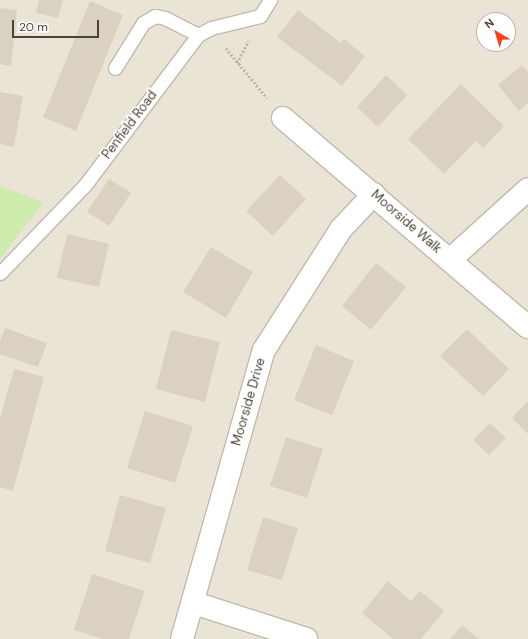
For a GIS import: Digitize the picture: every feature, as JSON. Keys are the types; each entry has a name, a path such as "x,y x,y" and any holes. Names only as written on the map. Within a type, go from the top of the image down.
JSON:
{"street":[{"name":"Moorside Walk","path":"283,118 374,194 528,327"},
{"path":"450,260 528,189"},
{"name":"Moorside Drive","path":"182,639 194,603 264,350 341,229 374,194"},
{"path":"194,603 306,639"}],"lane":[{"name":"Penfield Road","path":"0,273 85,185 198,35 211,28 260,16 270,0"},
{"path":"115,68 143,23 155,16 165,18 198,35"}],"path":[{"path":"237,62 283,118"}],"shaded area":[{"path":"0,0 528,0 528,639 0,639"}],"green space":[{"path":"0,186 44,202 0,259"}],"building":[{"path":"39,0 63,0 58,18 36,13"},
{"path":"90,1 123,15 76,131 43,117"},
{"path":"0,8 17,10 11,66 0,64"},
{"path":"298,10 341,43 344,39 365,56 342,86 277,37"},
{"path":"522,65 528,72 528,103 519,111 498,85"},
{"path":"386,75 407,95 378,127 357,107"},
{"path":"461,84 504,126 483,148 476,141 444,174 408,139"},
{"path":"0,92 23,96 14,147 0,144"},
{"path":"280,175 306,199 273,236 246,211"},
{"path":"109,179 131,193 109,226 87,212"},
{"path":"67,234 109,244 99,287 57,278"},
{"path":"211,247 253,272 226,318 183,292"},
{"path":"376,263 406,287 371,330 342,306"},
{"path":"5,328 47,343 38,367 0,354 0,341"},
{"path":"467,329 509,369 483,396 440,356"},
{"path":"171,330 220,342 205,402 156,389"},
{"path":"316,345 354,361 332,415 294,400"},
{"path":"14,369 44,377 13,491 0,487 0,418"},
{"path":"528,401 528,434 512,418"},
{"path":"145,411 193,426 175,483 127,468"},
{"path":"490,423 506,438 489,455 473,440"},
{"path":"286,437 323,449 307,498 270,486"},
{"path":"120,495 166,508 150,563 105,551"},
{"path":"263,517 298,528 282,580 247,570"},
{"path":"92,574 145,591 129,639 103,639 74,630"},
{"path":"388,581 411,601 420,591 444,611 421,639 393,639 362,613"},
{"path":"462,625 479,639 450,639"}]}
